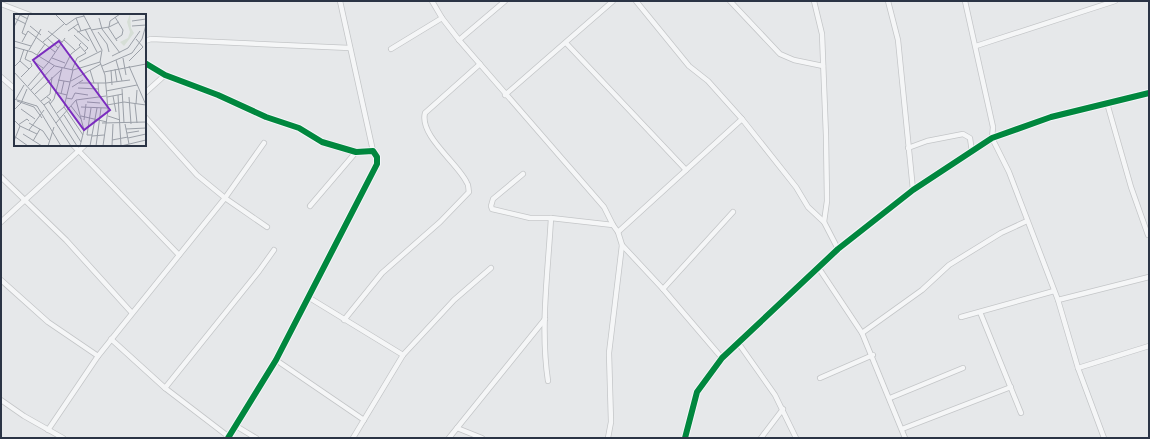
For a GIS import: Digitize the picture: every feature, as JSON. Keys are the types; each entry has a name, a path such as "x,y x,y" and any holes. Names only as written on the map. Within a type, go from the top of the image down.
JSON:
{"street":[{"path":"111,339 166,388 229,438 276,360 377,164 377,157 373,151 340,1"},
{"path":"432,1 442,18 459,40 505,95 538,129 590,188 604,207 612,226 618,232 622,245 609,353 611,422 608,438"},
{"path":"459,40 505,1"},
{"path":"505,95 552,52 566,43 613,1"},
{"path":"636,1 689,66 708,81 742,119 796,187 808,207 824,222 838,249"},
{"path":"730,1 780,54 794,60 823,66"},
{"path":"814,1 822,34 827,201 824,222"},
{"path":"888,1 898,40 913,190"},
{"path":"965,1 993,127 992,138 1009,172 1058,300 1078,368 1104,438"},
{"path":"976,46 1115,1"},
{"path":"1,4 27,14"},
{"path":"391,49 442,18"},
{"path":"146,41 151,39 226,41 350,48"},
{"path":"566,43 686,170"},
{"path":"146,64 165,76 218,95 266,117 299,128 322,142 356,152 373,151"},
{"path":"344,320 382,273 440,222 469,192 468,183 434,140 423,119 425,113 480,64"},
{"path":"146,92 165,76"},
{"path":"1,77 14,88"},
{"path":"685,438 697,392 722,358 739,344 838,249 913,190 992,138 1039,121 1149,93"},
{"path":"1107,104 1131,187 1148,234"},
{"path":"146,119 197,174 225,198 267,227"},
{"path":"618,232 742,119"},
{"path":"908,148 927,141 963,134 970,138 972,152"},
{"path":"48,430 98,356 225,198 264,143"},
{"path":"74,146 179,255"},
{"path":"1,222 84,146"},
{"path":"310,206 356,152"},
{"path":"524,174 493,199 491,206 492,209 530,218 551,218 612,226"},
{"path":"1,177 66,240 132,313"},
{"path":"663,289 733,212"},
{"path":"548,382 544,358 551,218"},
{"path":"862,333 922,290 949,265 1001,233 1027,221"},
{"path":"622,245 663,289 722,358"},
{"path":"166,388 274,250"},
{"path":"818,267 862,333 873,355 905,438"},
{"path":"353,438 403,355 454,300 491,268"},
{"path":"1058,300 1149,277"},
{"path":"1,280 48,322 98,356"},
{"path":"961,316 1054,291"},
{"path":"308,297 403,355"},
{"path":"980,312 1021,412"},
{"path":"449,438 545,319"},
{"path":"739,344 775,395 796,438"},
{"path":"1078,368 1149,346"},
{"path":"820,378 873,355"},
{"path":"276,360 364,420"},
{"path":"890,398 963,368"},
{"path":"902,429 1011,387"},
{"path":"1,400 63,438"},
{"path":"761,438 783,409"},
{"path":"236,426 256,438"},
{"path":"457,428 482,438"}],"cycle path":[{"path":"146,64 165,75 218,95 266,117 299,128 322,142 356,152 373,151 377,157 377,164 276,360 228,438"},
{"path":"685,438 697,392 722,358 838,249 913,190 992,138 1051,117 1149,93"}]}
